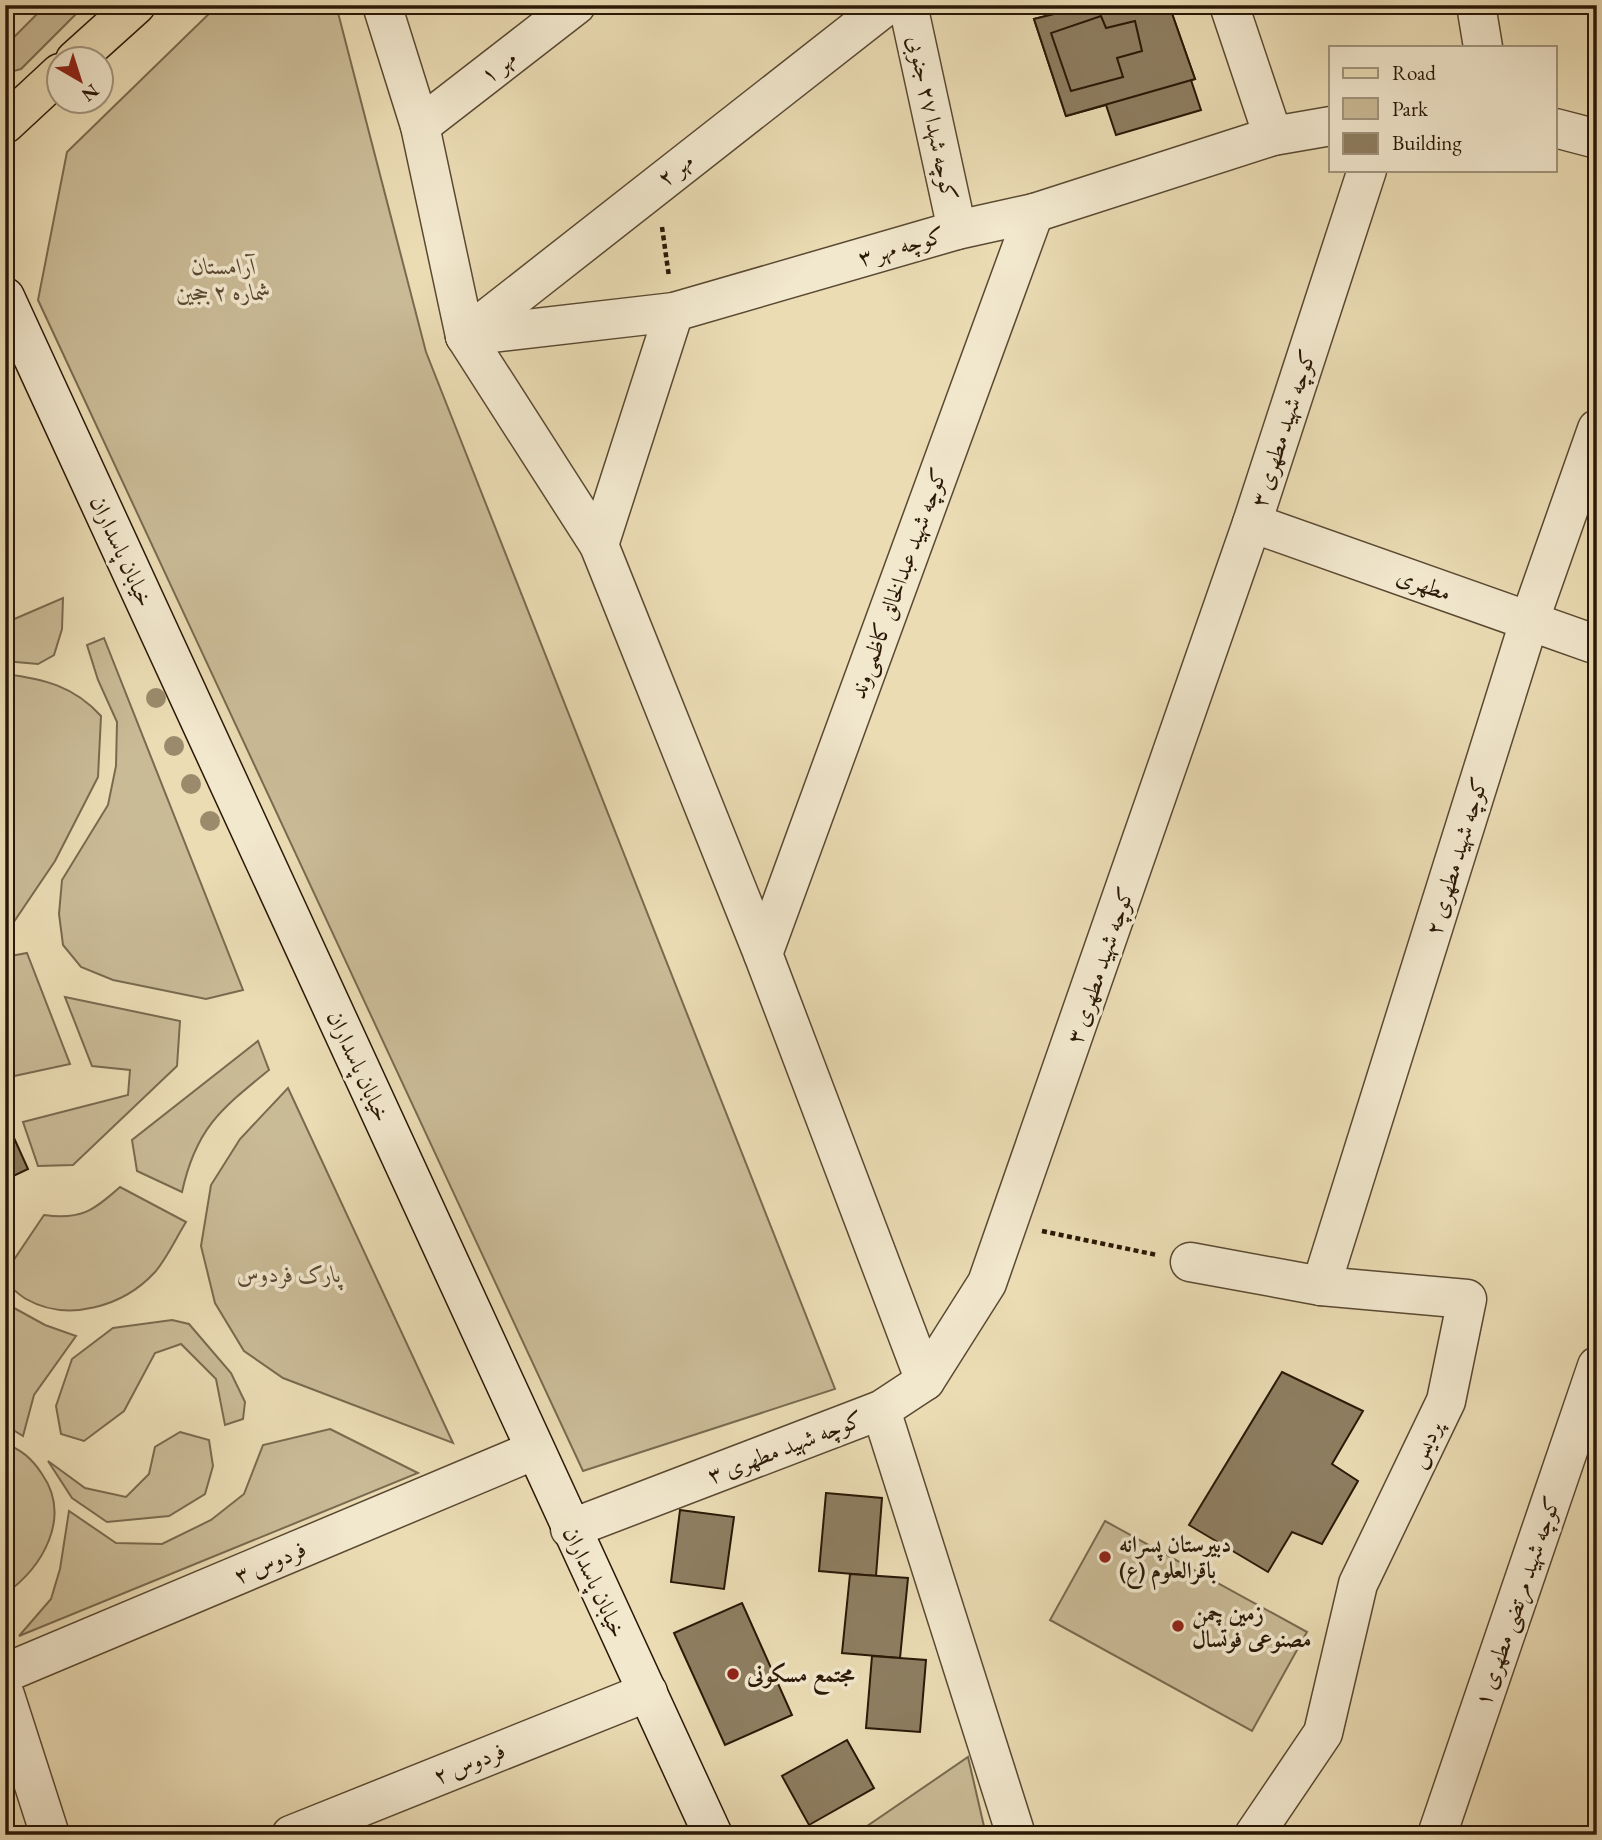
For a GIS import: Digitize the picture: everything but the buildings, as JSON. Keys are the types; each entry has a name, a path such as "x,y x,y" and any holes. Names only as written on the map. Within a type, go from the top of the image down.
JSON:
{"main road":[{"path":"91,46 136,5"},
{"path":"5,124 46,86"}],"street":[{"path":"382,5 420,127 465,336 599,545 763,954 925,1381"},
{"name":"مهر ۱","path":"420,127 576,5"},
{"name":"مهر ۲","path":"465,336 655,184 887,5"},
{"name":"کوچه شهدا ۲۷ جنوبی","path":"908,5 957,230"},
{"path":"1229,5 1273,136"},
{"path":"1476,5 1483,46"},
{"name":"کوچه مهر ۳","path":"465,336 674,313 957,230 1034,212 1273,136 1329,126"},
{"path":"1556,128 1597,139"},
{"name":"کوچه شهید مطهری ۳","path":"570,1529 880,1410 925,1381 987,1283 1010,1224 1252,523 1366,172"},
{"name":"کوچه شهید عبدالخالق کاظمی‌وند","path":"763,954 1034,212"},
{"name":"خیابان پاسداران","path":"5,297 713,1835"},
{"path":"599,545 674,313"},
{"name":"کوچه شهید مطهری ۲","path":"1321,1286 1529,622 1597,429"},
{"name":"مطهری","path":"1252,523 1597,645"},
{"name":"پردیس","path":"1190,1262 1321,1286 1467,1299 1446,1401 1358,1584 1323,1732 1254,1835"},
{"name":"کوچه شهید مرتضی مطهری ۱","path":"1437,1835 1597,1366"},
{"path":"880,1410 1016,1835"},
{"name":"فردوس ۳","path":"5,1674 535,1450"},
{"name":"فردوس ۲","path":"291,1835 648,1692"},
{"path":"5,1695 50,1835"}],"path":[{"path":"655,184 674,313"},
{"path":"1010,1224 1190,1262"}],"green space":[{"path":"46,5 85,5 21,69 14,71 6,68 5,49 9,42"},
{"name":"آرامستان شماره ۲ ججین","path":"218,5 336,5 426,352 835,1389 583,1471 38,300 67,152 104,116 116,116 116,104"},
{"path":"63,598 62,629 54,655 38,664 5,661 5,623"},
{"path":"104,638 243,990 206,999 113,980 81,967 63,945 59,914 62,880 108,805 116,766 117,722 98,680 87,645"},
{"path":"5,674 33,678 58,686 80,697 101,716 98,777 55,861 5,935"},
{"path":"27,953 70,1064 5,1078 5,957"},
{"path":"65,997 180,1021 177,1066 73,1165 38,1166 23,1122 128,1095 130,1070 92,1066"},
{"path":"258,1041 269,1070 224,1109 203,1136 195,1151 182,1192 137,1171 132,1140"},
{"name":"پارک فردوس","path":"288,1088 453,1443 283,1378 244,1351 215,1303 201,1246 211,1185 240,1139"},
{"name":"پارک فردوس","path":"120,1187 186,1222 155,1272 142,1284 112,1302 77,1310 60,1310 42,1306 23,1297 5,1282 5,1273 44,1215 68,1216 86,1212"},
{"path":"5,1303 45,1325 76,1336 34,1395 23,1436 5,1425"},
{"name":"پارک فردوس","path":"172,1320 189,1324 231,1373 245,1402 243,1419 225,1425 216,1379 181,1344 155,1353 124,1411 84,1441 61,1434 56,1406 72,1359 113,1328"},
{"path":"330,1429 418,1473 19,1636 51,1599 60,1569 69,1511 116,1543 162,1544 211,1520 244,1494 263,1445"},
{"path":"180,1432 209,1440 213,1466 205,1494 169,1516 107,1522 72,1498 48,1461 85,1488 126,1497 149,1474 155,1447"},
{"path":"5,1444 22,1452 35,1464 51,1490 54,1507 49,1540 41,1556 19,1583 5,1594"},
{"name":"زمین چمن مصنوعی فوتسال","path":"1105,1521 1307,1632 1252,1731 1050,1620"},
{"path":"968,1757 986,1835 854,1835"}],"place":[{"name":"دبیرستان پسرانه باقرالعلوم (ع)","path":"1105,1557"},
{"name":"زمین چمن مصنوعی فوتسال","path":"1178,1626"},
{"name":"مجتمع مسکونی","path":"733,1674"}]}
